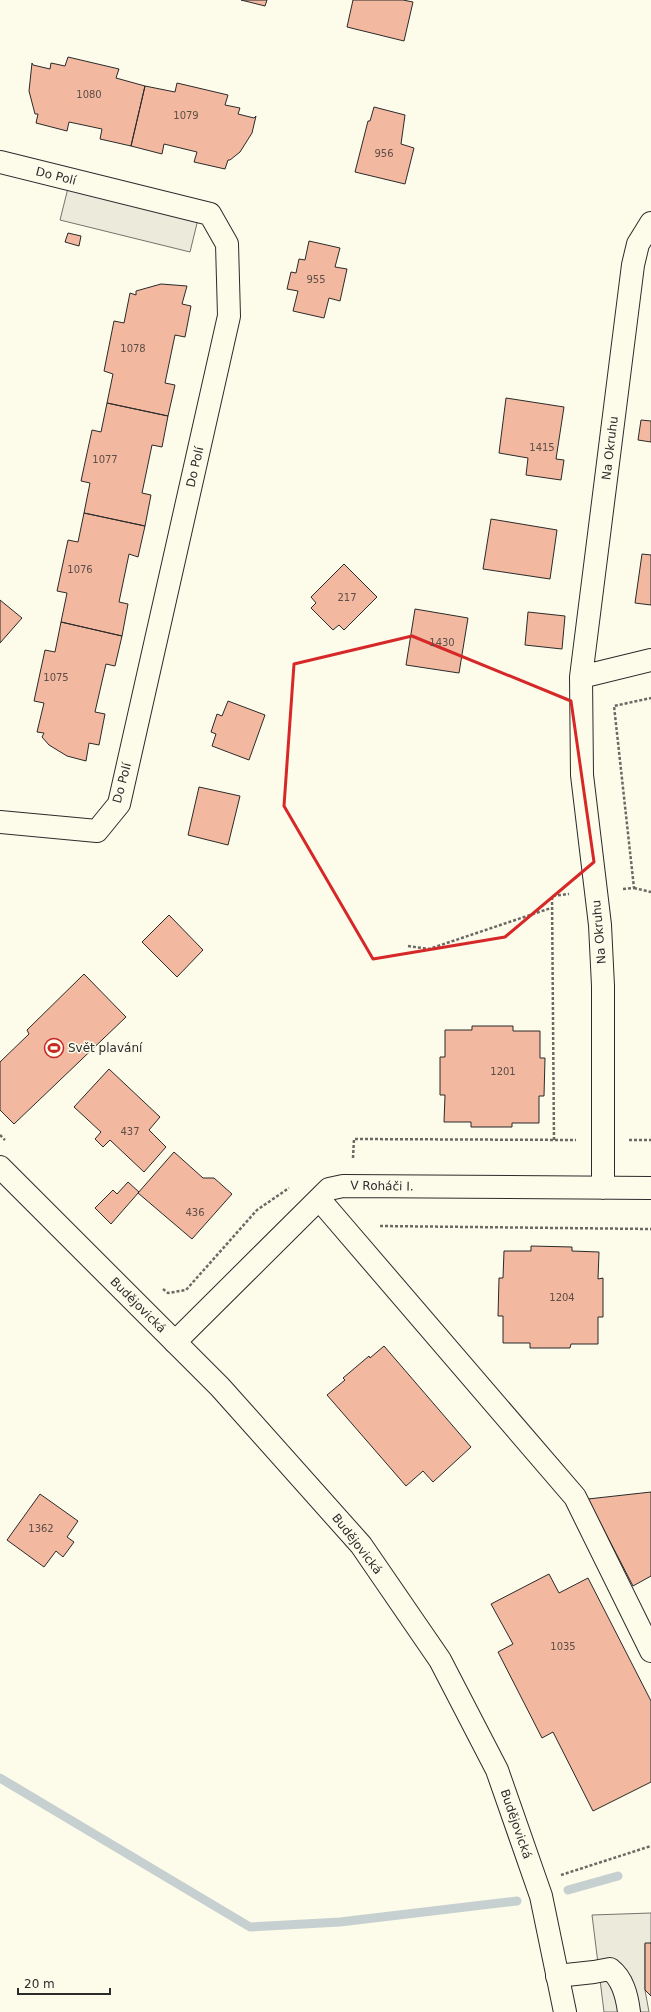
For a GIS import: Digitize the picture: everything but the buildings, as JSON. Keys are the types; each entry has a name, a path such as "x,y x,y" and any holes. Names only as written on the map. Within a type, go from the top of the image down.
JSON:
{"street":[{"name":"Do Polí","path":"0,162 210,214 227,244 229,316 119,804 97,831 0,822"},
{"name":"Na Okruhu","path":"603,1188 603,986 600,925 582,775 581,677 633,265 638,244 651,223"},
{"path":"581,677 651,660"},
{"name":"Budějovická","path":"0,1167 220,1386 361,1545 440,1660 497,1770 540,1896 564,2012"},
{"name":"V Roháči I.","path":"176,1342 329,1190 343,1186 651,1188"},
{"path":"319,1199 575,1496 651,1651"},
{"path":"557,1976 610,1969 619,1976 628,2002 629,2012"}],"path":[{"path":"634,888 614,706 651,698"},
{"path":"620,890 634,888 651,892"},
{"path":"554,1140 552,896 571,894"},
{"path":"408,946 430,949 552,908"},
{"path":"0,1135 6,1140"},
{"path":"353,1162 354,1139 579,1140"},
{"path":"622,1140 651,1140"},
{"path":"162,1288 168,1293 186,1290 257,1210 291,1186"},
{"path":"376,1226 651,1229"},
{"path":"536,1883 651,1846"}],"highlighted area":[{"path":"412,636 571,701 594,862 505,937 373,959 284,806 294,664"}],"shaded area":[{"path":"70,180 200,211 190,252 60,220"},
{"path":"651,1913 651,1943 645,1944 645,1990 649,2012 604,2012 592,1915"}],"waterway":[{"path":"0,1778 250,1927 340,1922 517,1901"},
{"path":"568,1890 618,1876"}],"place":[{"name":"Svět plavání","path":"54,1048"}]}
